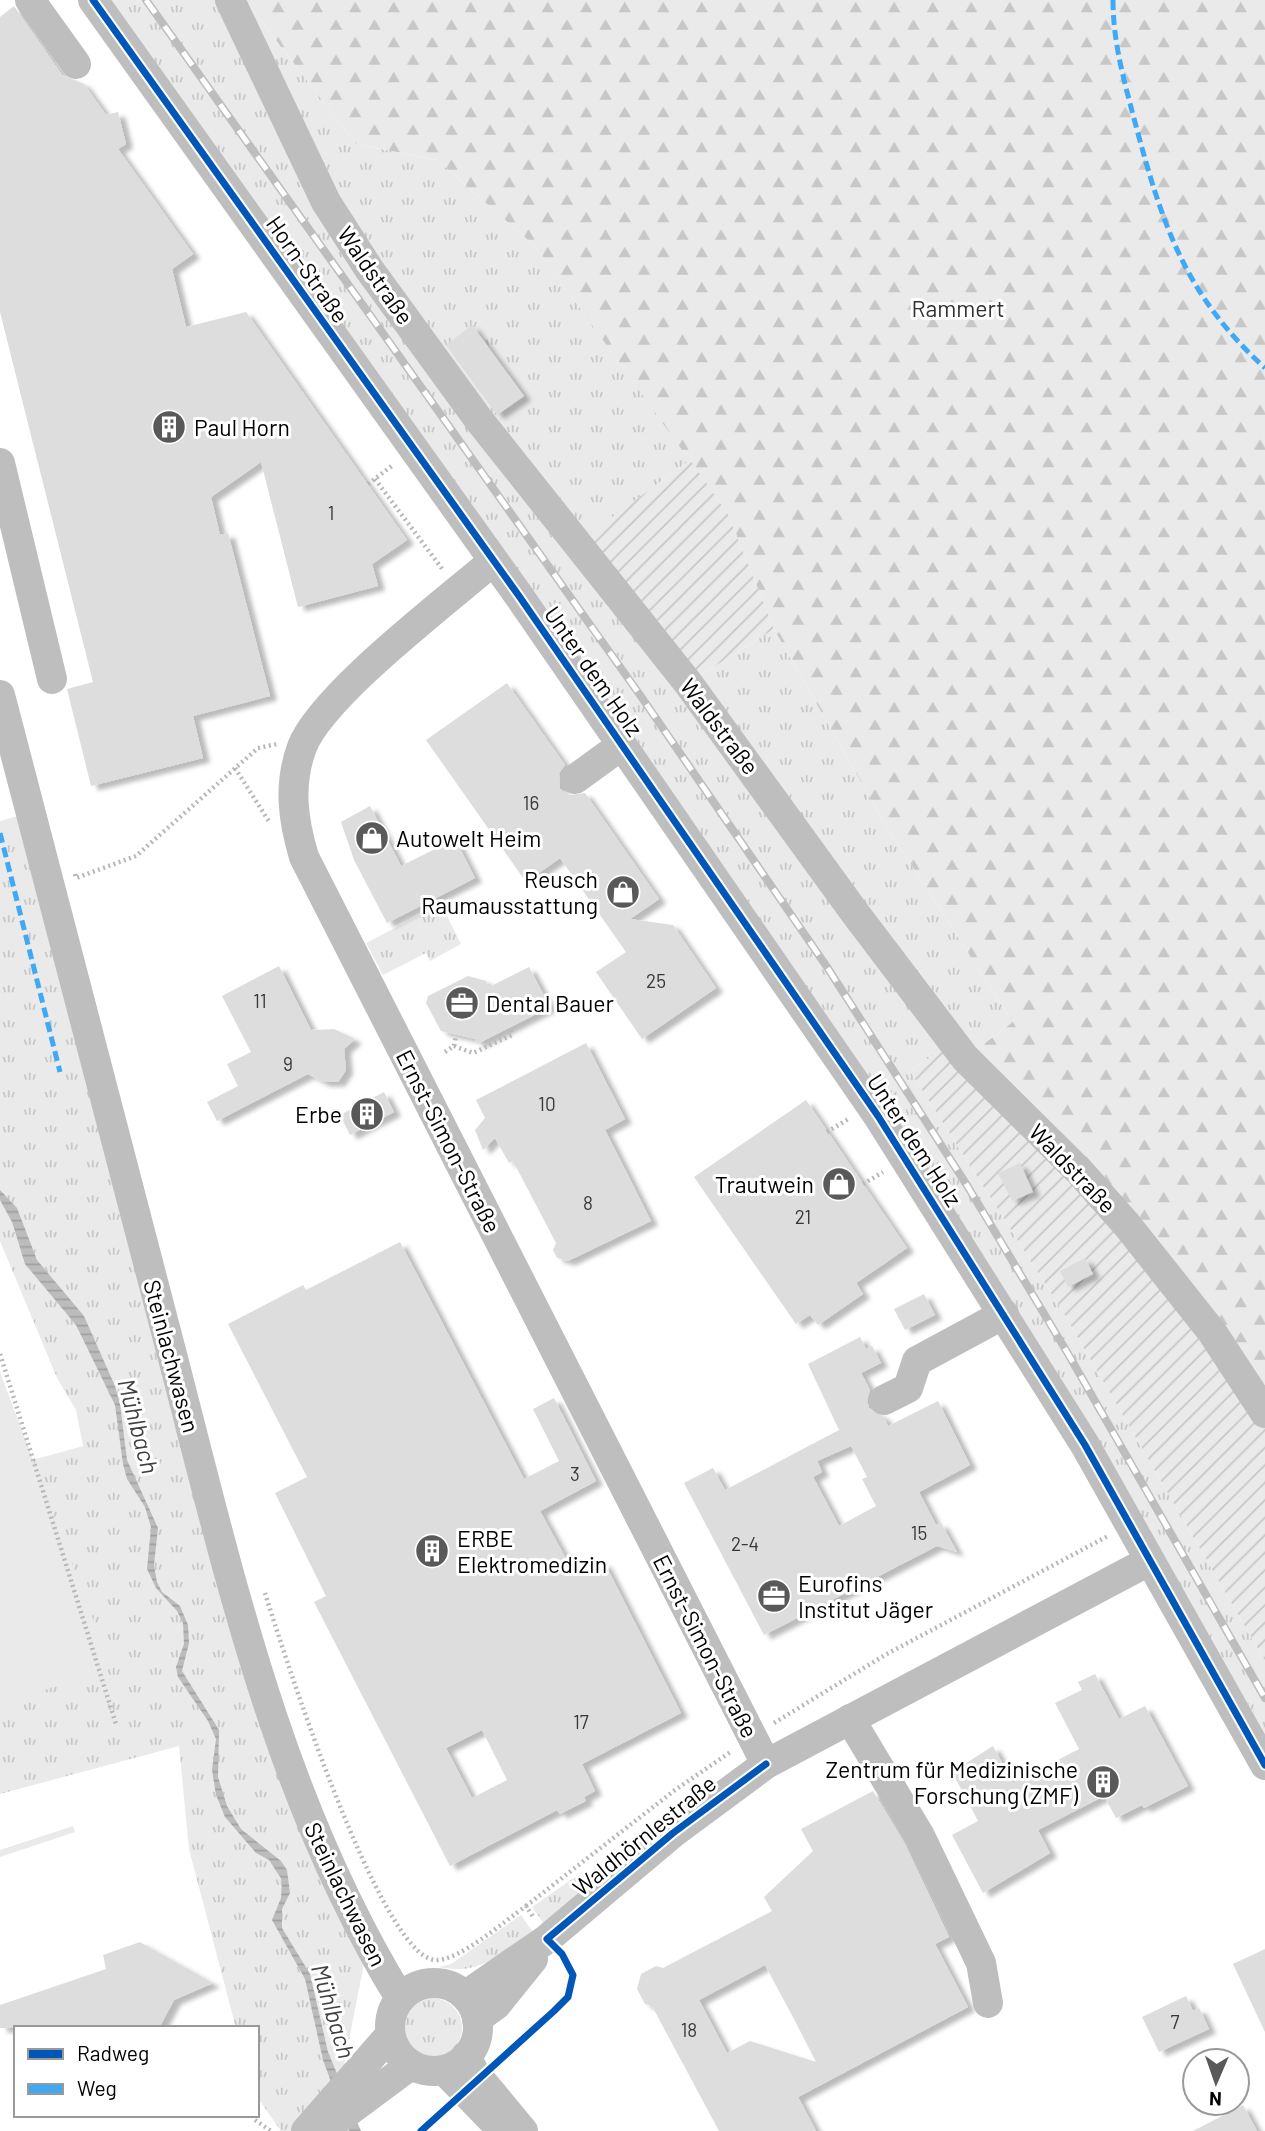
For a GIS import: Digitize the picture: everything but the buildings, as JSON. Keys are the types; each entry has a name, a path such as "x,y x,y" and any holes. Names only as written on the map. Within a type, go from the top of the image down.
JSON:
{"street":[{"path":"30,0 76,64"},
{"name":"Horn-Straße","path":"93,0 493,561"},
{"name":"Waldstraße","path":"230,0 326,202 369,269 471,409 688,684 965,1058 1080,1172 1127,1225 1212,1332 1265,1413"},
{"path":"0,463 52,679"},
{"name":"Ernst-Simon-Straße","path":"493,561 319,717 302,746 292,785 294,822 314,876 766,1764"},
{"name":"Unter dem Holz","path":"493,561 878,1116 1085,1445 1265,1765"},
{"name":"Steinlachwasen","path":"1,700 202,1474 257,1673 318,1840 400,1998"},
{"path":"575,779 622,745"},
{"path":"884,1400 908,1388 917,1361 1004,1314"},
{"name":"Waldhörnlestraße","path":"472,2007 673,1833 766,1764 1149,1562"},
{"path":"850,1719 926,1848 981,1963 988,2003"},
{"path":"322,2131 361,2088 390,2035 393,2009 400,1998 416,1986 437,1983 472,2007 477,2036 460,2070"},
{"path":"390,2035 400,2056 411,2065 429,2071 460,2070"},
{"path":"306,2131 361,2088 411,2065"},
{"path":"460,2070 511,2128"}],"path":[{"path":"368,484 414,450"},
{"path":"375,479 458,591"},
{"path":"76,878 110,868 136,856 258,748 285,744 302,746"},
{"path":"235,768 269,823 294,822"},
{"path":"73,865 79,890"},
{"path":"444,1052 454,1046 473,1052 512,1035 511,1030"},
{"path":"454,1046 456,1035"},
{"path":"0,1354 116,1724"},
{"path":"264,1590 299,1702 338,1804 392,1914 417,1951 427,1959 446,1959 526,1906 548,1939"},
{"path":"255,2120 271,2131"}],"green space":[{"path":"93,0 245,0 356,144 437,160 536,247 690,460 578,543 688,683 774,629 885,824 1013,1022 965,1058 953,1042 910,1071 1063,1312 1265,1661 1265,1765 1014,1330"},
{"name":"Rammert","path":"245,0 1265,0 1265,1413 965,1058 1013,1022 885,824 774,629 728,514 536,247 437,160 356,144"},
{"path":"690,460 728,514 774,629 688,683 577,543"},
{"path":"30,813 245,1631 368,1943 344,2066 322,2131 281,2131 259,2100 259,2026 235,2026 189,1849 179,1746 0,1794 0,1469 83,1446 76,1410 57,1378 0,1241 0,821"},
{"path":"441,904 461,944 430,961 426,953 383,975 366,943"},
{"path":"953,1042 1080,1172 1265,1413 1265,1661 1063,1312 910,1071"},
{"path":"0,1372 110,1664 0,1708"},
{"path":"73,1826 75,1832 0,1857 0,1850"},
{"path":"575,1877 578,1896 544,1924 532,1907"},
{"path":"521,1915 532,1931 499,1955 478,1966 454,1969 439,1967 451,1964"},
{"path":"426,1998 438,1998 457,2011 462,2028 460,2040 449,2053 438,2058 426,2058 407,2045 402,2034 402,2022 415,2003"}],"shaded area":[{"path":"0,1190 17,1208 37,1260 84,1316 115,1386 127,1460 158,1528 154,1565 157,1582 162,1592 180,1606 188,1625 189,1643 182,1671 219,1730 218,1777 227,1806 241,1829 281,1861 287,1870 290,1893 282,1909 282,1928 310,1974 328,2052 361,2131 349,2131 323,2060 305,1979 272,1920 281,1898 282,1880 269,1860 256,1853 225,1817 216,1795 212,1770 216,1739 208,1721 178,1677 176,1667 184,1644 183,1623 177,1611 156,1588 147,1569 151,1527 145,1507 127,1479 115,1405 76,1325 25,1264 12,1222 0,1200"}],"railway":[{"path":"146,0 640,695 827,967 968,1187 1067,1352 1265,1698"}],"marked path":[{"path":"1113,0 1117,48 1124,79 1156,196 1168,228 1181,258 1215,314 1265,368"},
{"path":"0,833 60,1072"}],"cycle path":[{"path":"93,0 519,596 878,1116 1085,1445 1265,1765"},
{"path":"421,2131 568,1997 573,1975 562,1954 547,1939 673,1833 766,1764"}],"place":[{"name":"Paul Horn","path":"169,427"},
{"name":"Autowelt Heim","path":"372,838"},
{"name":"Reusch Raumausstattung","path":"623,892"},
{"name":"Dental Bauer","path":"462,1003"},
{"name":"Erbe","path":"367,1114"},
{"name":"Trautwein","path":"839,1184"},
{"name":"ERBE Elektromedizin","path":"432,1551"},
{"name":"Eurofins Institut Jäger","path":"774,1596"},
{"name":"Zentrum für Medizinische Forschung (ZMF)","path":"1103,1782"}],"water label":[{"name":"Mühlbach","path":"139,1426"},
{"name":"Mühlbach","path":"334,2011"}]}
